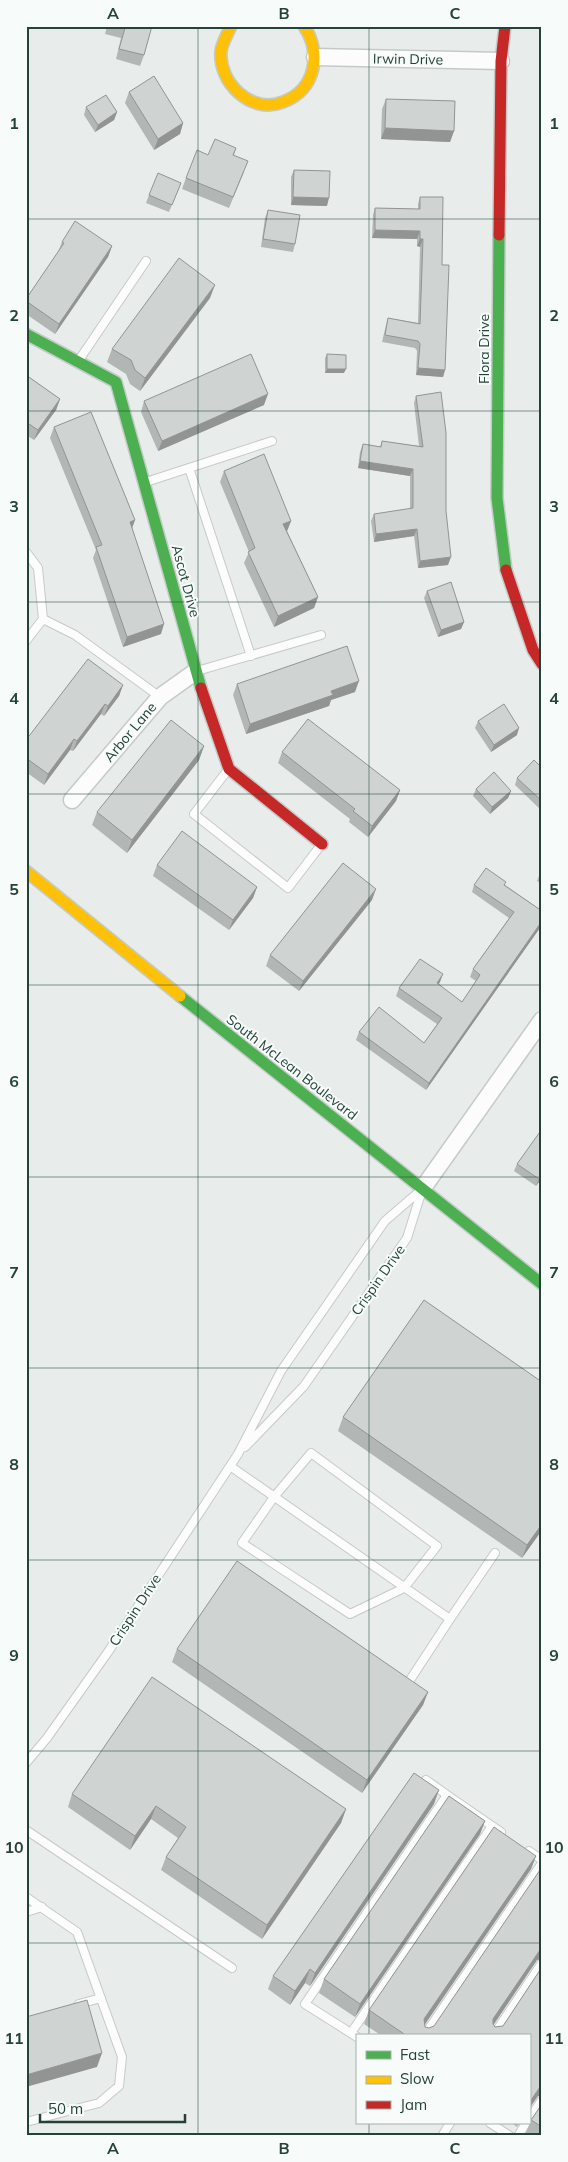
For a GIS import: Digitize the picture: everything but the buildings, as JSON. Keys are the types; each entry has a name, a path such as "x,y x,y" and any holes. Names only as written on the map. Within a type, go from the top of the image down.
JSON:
{"street":[{"path":"231,26 221,46 221,69 232,89 251,102 274,105 295,96 310,79 316,57 314,45 304,26"},
{"name":"Flora Drive","path":"505,26 501,61 498,498 506,572 533,650 542,664"},
{"name":"Irwin Drive","path":"316,57 501,61"},
{"name":"Ascot Drive","path":"26,334 116,382 195,672 229,769"},
{"name":"Arbor Lane","path":"72,800 160,697 195,672"},
{"path":"229,769 322,844"},
{"name":"South McLean Boulevard","path":"26,871 279,1077 423,1188 542,1284"},
{"name":"Crispin Drive","path":"423,1188 542,1020"}],"lane":[{"path":"78,361 146,262"},
{"path":"143,483 272,441"},
{"path":"189,468 252,656"},
{"path":"26,552 38,568 43,619 26,641"},
{"path":"43,619 74,635 160,697"},
{"path":"195,672 321,636"},
{"path":"229,769 194,814 288,888 322,844"},
{"name":"Crispin Drive","path":"26,1763 47,1738 108,1652 238,1454 281,1371 303,1339 385,1221 423,1188"},
{"name":"Crispin Drive","path":"238,1454 304,1386 402,1246 407,1238 423,1188"},
{"path":"311,1453 437,1546 404,1588 350,1614 242,1543 274,1497 311,1453"},
{"path":"230,1466 450,1619"},
{"path":"410,1680 495,1553"},
{"path":"426,1780 509,1838"},
{"path":"447,1795 305,2004 354,2035 492,1826"},
{"path":"26,1830 232,1968"},
{"path":"425,2034 542,1862 525,1849"},
{"path":"26,1897 77,1932 122,2057 119,2086 99,2103 26,2122"},
{"path":"26,1912 42,1907"},
{"path":"494,2034 542,1963"},
{"path":"73,2006 101,1998"},
{"path":"530,2118 542,2100"},
{"path":"442,2136 449,2124"},
{"path":"492,2124 510,2136"},
{"path":"518,2136 525,2124"}],"traffic: fast":[{"path":"499,235 497,498 506,570"},
{"path":"26,334 116,382 201,688"},
{"path":"180,996 542,1284"}],"traffic: slow":[{"path":"231,26 221,51 221,63 225,74 239,93 249,100 259,104 271,105 283,102 294,96 303,89 309,80 313,70 313,48 304,26"},
{"path":"26,871 180,996"}],"traffic: jam":[{"path":"499,235 501,61 505,26"},
{"path":"506,570 533,650 542,664"},
{"path":"201,688 229,769 322,844"}]}
